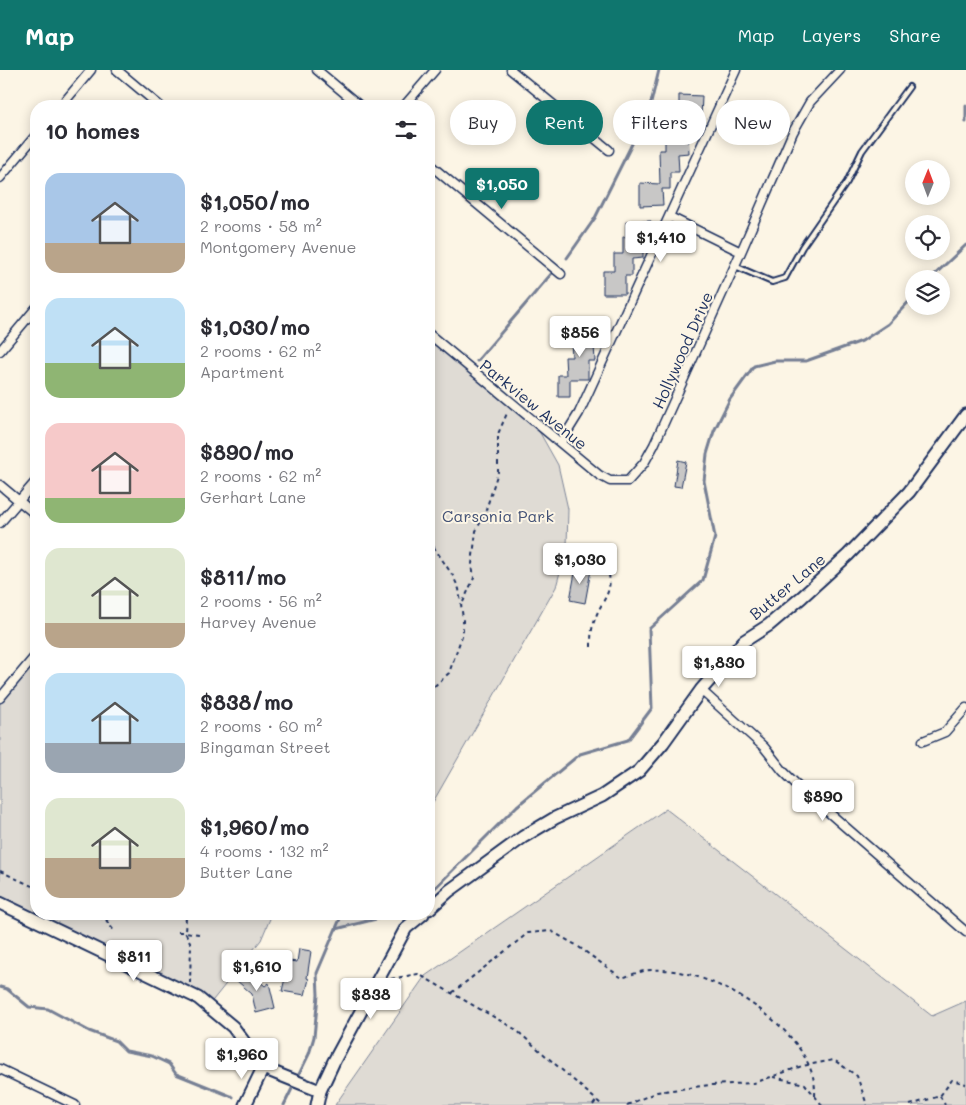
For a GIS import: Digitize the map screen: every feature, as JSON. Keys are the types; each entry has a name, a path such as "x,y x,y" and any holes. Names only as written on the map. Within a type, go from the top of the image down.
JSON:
{"street":[{"path":"66,100 91,70"},
{"path":"117,70 153,100"},
{"path":"317,70 353,100"},
{"path":"409,100 435,70"},
{"path":"511,70 609,150"},
{"path":"561,442 579,413 736,70"},
{"name":"Hollywood Drive","path":"628,481 644,463 654,445 793,132 810,102 840,70"},
{"path":"0,178 30,142"},
{"path":"435,169 562,274"},
{"path":"670,217 741,252"},
{"path":"0,351 30,315"},
{"name":"Parkview Avenue","path":"435,339 599,475 610,481 628,481"},
{"name":"Butter Lane","path":"435,904 449,891 523,837 555,818 602,796 639,771 701,690 744,641 769,625 802,597 890,513 909,492 966,416"},
{"path":"0,485 30,510"},
{"path":"0,523 30,488"},
{"path":"0,698 30,662"},
{"path":"701,690 764,747 795,783 966,932"},
{"path":"923,741 945,732 965,710"},
{"path":"0,903 30,917"},
{"path":"35,920 209,1004 233,1027 264,1068 320,1091"},
{"path":"317,1105 320,1091 377,982 406,928 416,920"},
{"path":"245,1105 264,1068"},
{"path":"0,1069 76,1105"}],"lane":[{"path":"735,266 772,282 785,278 802,247 847,182 862,151 909,87"}],"path":[{"path":"435,686 449,673 462,633 463,602 474,578 472,564 476,530 485,513 498,472 498,434 505,422 510,401"},
{"path":"435,549 453,576 463,602"},
{"path":"591,647 591,633 595,617 606,598 611,581 608,570"},
{"path":"0,871 30,885"},
{"path":"106,920 114,931"},
{"path":"186,920 185,932 191,944 190,994"},
{"path":"452,993 528,933 551,931 576,945 622,978 651,970 689,974 732,990 771,1018 802,1051 810,1064 816,1083 815,1096"},
{"path":"178,932 199,934"},
{"path":"377,982 418,974 514,1029 602,1105"},
{"path":"627,1105 657,1092 710,1085 754,1083 810,1064 834,1060 857,1076 866,1105"},
{"path":"772,1077 805,1084 822,1105"},
{"path":"910,1105 940,1096 952,1080 966,1084"},
{"path":"940,1096 945,1105"},
{"path":"592,1105 596,1101"}],"green space":[{"name":"Carsonia Park","path":"435,339 520,409 540,433 558,465 568,509 567,546 556,587 435,799"},
{"path":"30,662 30,918 0,903 0,698"},
{"path":"666,809 932,1016 966,1001 966,1105 335,1105 425,976"},
{"path":"35,920 269,920 261,940 209,1005"},
{"path":"340,920 366,920 365,921 336,930"}],"building":[{"path":"679,95 702,96 702,100 679,100"},
{"path":"665,145 689,145 689,153 678,154 679,172 670,172 670,189 662,189 663,205 640,206 640,183 660,184 659,150 665,150"},
{"path":"651,221 652,240 643,241 643,258 632,259 632,276 625,276 625,294 603,294 603,271 614,271 614,254 623,254 623,237 626,237 626,222"},
{"path":"601,324 601,345 594,345 595,361 588,361 588,379 570,379 570,397 558,397 558,375 566,375 565,357 572,357 571,341 581,340 581,325"},
{"path":"678,460 686,462 681,487 674,486"},
{"path":"576,567 591,570 585,603 570,600"},
{"path":"299,949 311,951 307,978 309,979 305,995 282,991 289,961 297,962"},
{"path":"245,969 265,986 269,983 275,1008 256,1013 252,994 236,980"}],"waterway":[{"path":"567,258 595,218 630,148 651,103 659,70"},
{"path":"966,106 966,122"},
{"path":"940,270 966,245"},
{"path":"477,361 552,273"},
{"path":"435,888 517,806 580,754 628,740 652,708 649,629 703,580 715,537 704,481 707,454 714,431 730,399 754,366 775,361 806,361 862,341 888,324 905,306"},
{"path":"284,1105 309,1054 314,1037 318,995 317,973 339,920"},
{"path":"336,929 372,920"},
{"path":"0,987 7,989 29,1007 48,1009 89,1031 116,1041 126,1051 152,1056 169,1064 176,1074 233,1097"}]}
